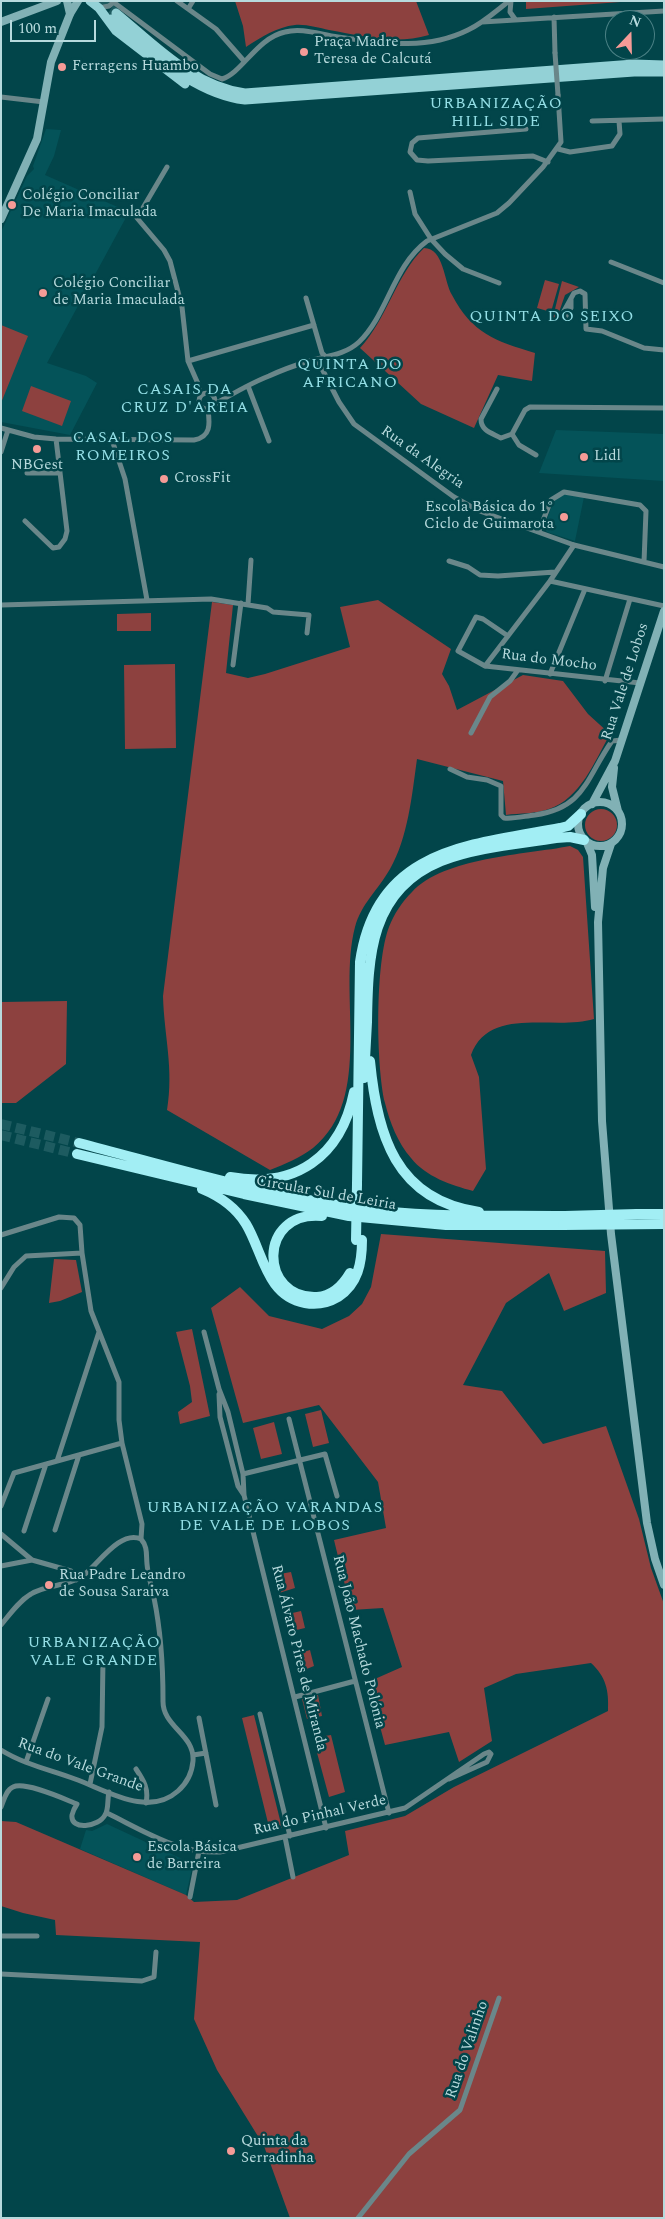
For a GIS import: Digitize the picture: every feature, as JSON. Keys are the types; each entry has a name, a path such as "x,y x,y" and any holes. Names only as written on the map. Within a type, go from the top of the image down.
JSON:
{"highway":[{"path":"360,1184 359,975 363,944 374,912 392,886 415,866 447,851 568,826 580,814"},
{"path":"163,1176 209,1192 234,1210 250,1231 274,1283 287,1296 303,1303 319,1304 348,1289 359,1270 360,1184 368,965 374,933 389,904 407,883 432,866 458,856 556,838 570,837 586,841"},
{"path":"367,1030 373,1093 380,1126 388,1148 403,1172 424,1191 450,1205 472,1211 513,1215"},
{"path":"198,1174 204,1172 235,1178 266,1180 289,1175 313,1163 331,1145 344,1125 352,1103 358,1071"},
{"name":"Circular Sul de Leiria","path":"79,1143 295,1198 356,1208 452,1216 513,1215 564,1221 664,1224"},
{"name":"Circular Sul de Leiria","path":"77,1154 163,1176 349,1216 446,1225 564,1221 664,1214"},
{"path":"349,1216 338,1218 310,1216 290,1222 280,1232 275,1242 272,1255 274,1268 286,1286 296,1293 306,1296 324,1295 338,1288 347,1278 359,1240"}],"main road":[{"path":"1,22 46,3 57,1"},
{"path":"67,1 70,14"},
{"path":"1,219 37,139 51,62 70,14 78,1"},
{"path":"90,1 99,8 116,31 182,82 204,93 215,93 244,100 634,72 664,72"},
{"path":"215,93 188,79 114,16 200,79 223,88 245,93 634,64 664,64"},
{"name":"Rua Vale de Lobos","path":"615,761 664,611"},
{"path":"615,761 592,804 580,814 578,825 592,854 598,922 602,1121 611,1234 647,1523 655,1560 664,1586"},
{"path":"598,922 603,868 611,844 620,834 622,827 612,787 615,761"},
{"path":"592,804 610,804 619,812"},
{"path":"586,841 599,846 611,844"}],"street":[{"path":"177,1 216,29 244,61"},
{"path":"188,9 193,1"},
{"path":"99,8 109,6 113,2 205,71 215,77 225,78 273,36 290,31 403,46 421,44 461,33 481,22 510,1"},
{"path":"510,1 511,15 515,20"},
{"path":"481,22 664,11"},
{"path":"1,428 34,437 56,439 199,439 208,432 208,410 226,397 268,376 347,350 363,338 402,270 420,246 431,239 497,213 509,203 558,149 561,132 554,17"},
{"path":"1,97 44,102"},
{"path":"592,121 664,120"},
{"path":"558,149 570,152 612,146 620,134 619,121"},
{"path":"526,129 418,138 412,143 410,152 417,160 428,161 533,156 548,162"},
{"path":"167,167 138,218 164,250 170,261 182,307 188,361 198,386 201,407 208,410"},
{"path":"410,192 415,214 431,239 459,266 500,283"},
{"path":"612,262 664,284"},
{"path":"570,299 576,292 580,291 585,294 586,329 602,331 644,348 664,350"},
{"path":"306,298 322,353 327,358"},
{"path":"188,361 314,325"},
{"name":"Rua da Alegria","path":"318,359 339,402 354,424 364,433 470,506 574,544 664,567"},
{"path":"198,386 211,395 215,404"},
{"path":"248,386 269,441"},
{"path":"497,389 483,417 482,424 486,430 501,438 512,434 525,410 530,407 664,408"},
{"path":"200,397 211,395 226,397"},
{"path":"1,452 8,430"},
{"path":"512,434 519,445 536,455"},
{"path":"25,521 53,548 59,547 65,539 66,531 56,439"},
{"path":"112,440 125,479 147,600"},
{"path":"27,473 59,473"},
{"path":"539,531 551,500 564,492 643,506 646,511 644,562"},
{"path":"508,636 479,617 474,620 458,650 485,666 508,636 550,581 574,544"},
{"path":"248,604 251,560"},
{"path":"449,561 471,568 480,575 498,576 555,572"},
{"path":"550,581 664,606"},
{"path":"550,674 585,589"},
{"path":"1,605 211,599 248,604 267,608 273,612 309,615 307,633"},
{"path":"605,680 630,599"},
{"path":"233,665 241,603"},
{"name":"Rua do Mocho","path":"485,666 640,684"},
{"path":"471,733 490,697 510,681 518,670"},
{"path":"450,769 467,777 496,782 501,786 502,815 504,818 545,813 560,810 573,800 584,788 612,741 622,740"},
{"path":"1,1235 59,1217 74,1218 80,1225 82,1253 91,1310 119,1382 119,1420 122,1443 142,1524 141,1539 146,1547 155,1598 164,1670 163,1709 168,1720 187,1739 193,1756 206,1752"},
{"path":"1,1288 14,1267 26,1256 82,1253"},
{"path":"57,1461 99,1332"},
{"name":"Rua Álvaro Pires de Miranda","path":"204,1332 218,1389 228,1412 243,1474 244,1495 326,1828"},
{"name":"Rua Álvaro Pires de Miranda","path":"218,1389 220,1417 238,1486 244,1495"},
{"name":"Rua João Machado Polónia","path":"289,1419 389,1813"},
{"path":"1,1506 14,1473 122,1443"},
{"path":"55,1530 79,1454"},
{"path":"243,1474 325,1454 337,1496"},
{"path":"24,1531 46,1464"},
{"path":"1,1534 32,1560 71,1571 76,1580"},
{"path":"1,1625 21,1601 32,1593 76,1580 121,1542 133,1538 141,1539"},
{"path":"1,1566 32,1560"},
{"path":"90,1784 102,1727 103,1659"},
{"path":"295,1697 356,1681"},
{"path":"26,1762 48,1699"},
{"path":"260,1714 288,1836 293,1878"},
{"path":"199,1718 216,1805"},
{"name":"Rua do Vale Grande","path":"1,1750 26,1762 109,1792 146,1803 161,1801 174,1795 183,1786 191,1771 193,1756"},
{"path":"489,1752 491,1754 487,1762 449,1779 484,1754 489,1752"},
{"path":"136,1769 145,1783 148,1794 146,1803"},
{"name":"Rua do Pinhal Verde","path":"107,1813 178,1846 199,1851 220,1852 389,1813 411,1805 449,1779"},
{"path":"1,1807 10,1789 19,1785 77,1804 72,1816 76,1823 81,1826 93,1826 107,1813 109,1792"},
{"path":"190,1897 199,1851"},
{"path":"1,1936 37,1936"},
{"path":"1,1974 142,1982 154,1977 156,1952"},
{"name":"Rua do Valinho","path":"358,2218 409,2154 460,2110 499,1998"}],"shaded area":[{"path":"235,1 416,1 429,35 416,38 391,39 295,25 276,30 246,47 243,26"},
{"path":"526,1 634,1 526,9"},
{"name":"Colégio Conciliar de Maria Imaculada","path":"46,129 61,130 54,156 45,175 129,212 47,363 86,376 97,383 70,435 1,422 1,232 27,176 34,169 33,166"},
{"path":"424,248 431,249 440,259 452,295 460,308 477,327 496,339 535,353 532,381 498,375 474,428 421,404 360,348 377,324 406,271"},
{"path":"545,280 559,284 551,312 537,308"},
{"path":"562,281 579,287 565,295 557,318 552,321"},
{"path":"1,325 28,336 1,403"},
{"path":"31,386 71,401 62,426 22,411"},
{"path":"556,430 664,434 664,481 539,473"},
{"name":"Escola Básica do 1° Ciclo de Guimarota","path":"565,494 584,497 575,541 547,532 544,528 552,505 556,499"},
{"path":"378,600 451,649 442,674 449,686 457,710 523,675 563,681 588,714 610,734 586,778 570,797 549,809 533,813 506,815 503,781 417,759 408,816 401,844 390,869 361,911 355,927 351,954 349,1074 343,1102 332,1127 313,1148 298,1158 270,1170 167,1110 169,1066 163,996 212,602 233,605 226,673 248,678 350,647 340,607"},
{"path":"151,613 151,631 117,631 117,614"},
{"path":"175,664 176,748 125,749 124,665"},
{"path":"601,809 607,810 612,814 616,819 616,831 612,836 607,840 601,841 595,840 590,836 586,831 585,825 586,819 590,814 595,810"},
{"path":"570,846 578,850 583,857 594,1019 578,1022 508,1025 492,1030 480,1040 471,1055 479,1077 486,1169 473,1191 456,1186 431,1175 411,1158 395,1132 385,1103 380,1065 378,1014 381,964 384,943 389,927 393,917 412,892 426,880 444,871 486,859"},
{"path":"67,1001 66,1064 16,1103 1,1103 1,1002"},
{"path":"381,1234 605,1251 606,1293 564,1311 549,1273 506,1303 463,1385 502,1391 543,1444 606,1426 639,1519 651,1568 664,1604 664,2218 290,2218 264,2146 217,2070 194,2019 200,1942 56,1935 55,1920 1,1906 1,1821 16,1822 186,1895 194,1902 237,1900 349,1855 345,1831 405,1816 454,1787 608,1711 606,1684 600,1673 591,1663 516,1674 484,1688 492,1741 459,1762 449,1732 385,1745 368,1682 402,1667 383,1608 351,1610 334,1540 386,1528 378,1482 319,1405 243,1423 211,1308 240,1287 269,1316 322,1329 349,1316 362,1304 371,1287"},
{"path":"54,1259 76,1260 82,1292 60,1301 49,1303"},
{"path":"192,1329 210,1416 180,1424 178,1412 192,1402 190,1386 176,1332"},
{"path":"321,1410 329,1443 313,1447 305,1414"},
{"path":"274,1422 282,1454 261,1459 253,1428"},
{"path":"291,1572 295,1588 279,1593 274,1575"},
{"path":"301,1611 305,1628 288,1632 284,1615"},
{"path":"310,1650 314,1666 299,1672 294,1655"},
{"path":"318,1695 322,1716 307,1719 302,1699"},
{"path":"254,1715 282,1828 270,1831 242,1718"},
{"path":"331,1735 345,1792 329,1797 313,1738"},
{"name":"Escola Básica de Barreira","path":"107,1824 193,1864 186,1895 80,1849 86,1830 92,1831"}],"tunnel":[{"path":"100,1 116,13"},
{"path":"1,1124 79,1143"},
{"path":"1,1135 77,1154"}],"place":[{"name":"Praça Madre Teresa de Calcutá","path":"304,52"},
{"name":"Ferragens Huambo","path":"62,67"},
{"name":"Colégio Conciliar De Maria Imaculada","path":"12,205"},
{"name":"Colégio Conciliar de Maria Imaculada","path":"43,293"},
{"name":"NBGest","path":"37,449"},
{"name":"Lidl","path":"584,457"},
{"name":"CrossFit","path":"164,479"},
{"name":"Escola Básica do 1° Ciclo de Guimarota","path":"564,517"},
{"name":"Rua Padre Leandro de Sousa Saraiva","path":"49,1585"},
{"name":"Escola Básica de Barreira","path":"137,1857"},
{"name":"Quinta da Serradinha","path":"231,2151"}],"district":[{"name":"URBANIZAÇÃO HILL SIDE","path":"496,114"},
{"name":"QUINTA DO SEIXO","path":"552,318"},
{"name":"QUINTA DO AFRICANO","path":"350,375"},
{"name":"CASAIS DA CRUZ D'AREIA","path":"185,400"},
{"name":"CASAL DOS ROMEIROS","path":"123,448"},
{"name":"URBANIZAÇÃO VARANDAS DE VALE DE LOBOS","path":"265,1518"},
{"name":"URBANIZAÇÃO VALE GRANDE","path":"94,1653"}]}
